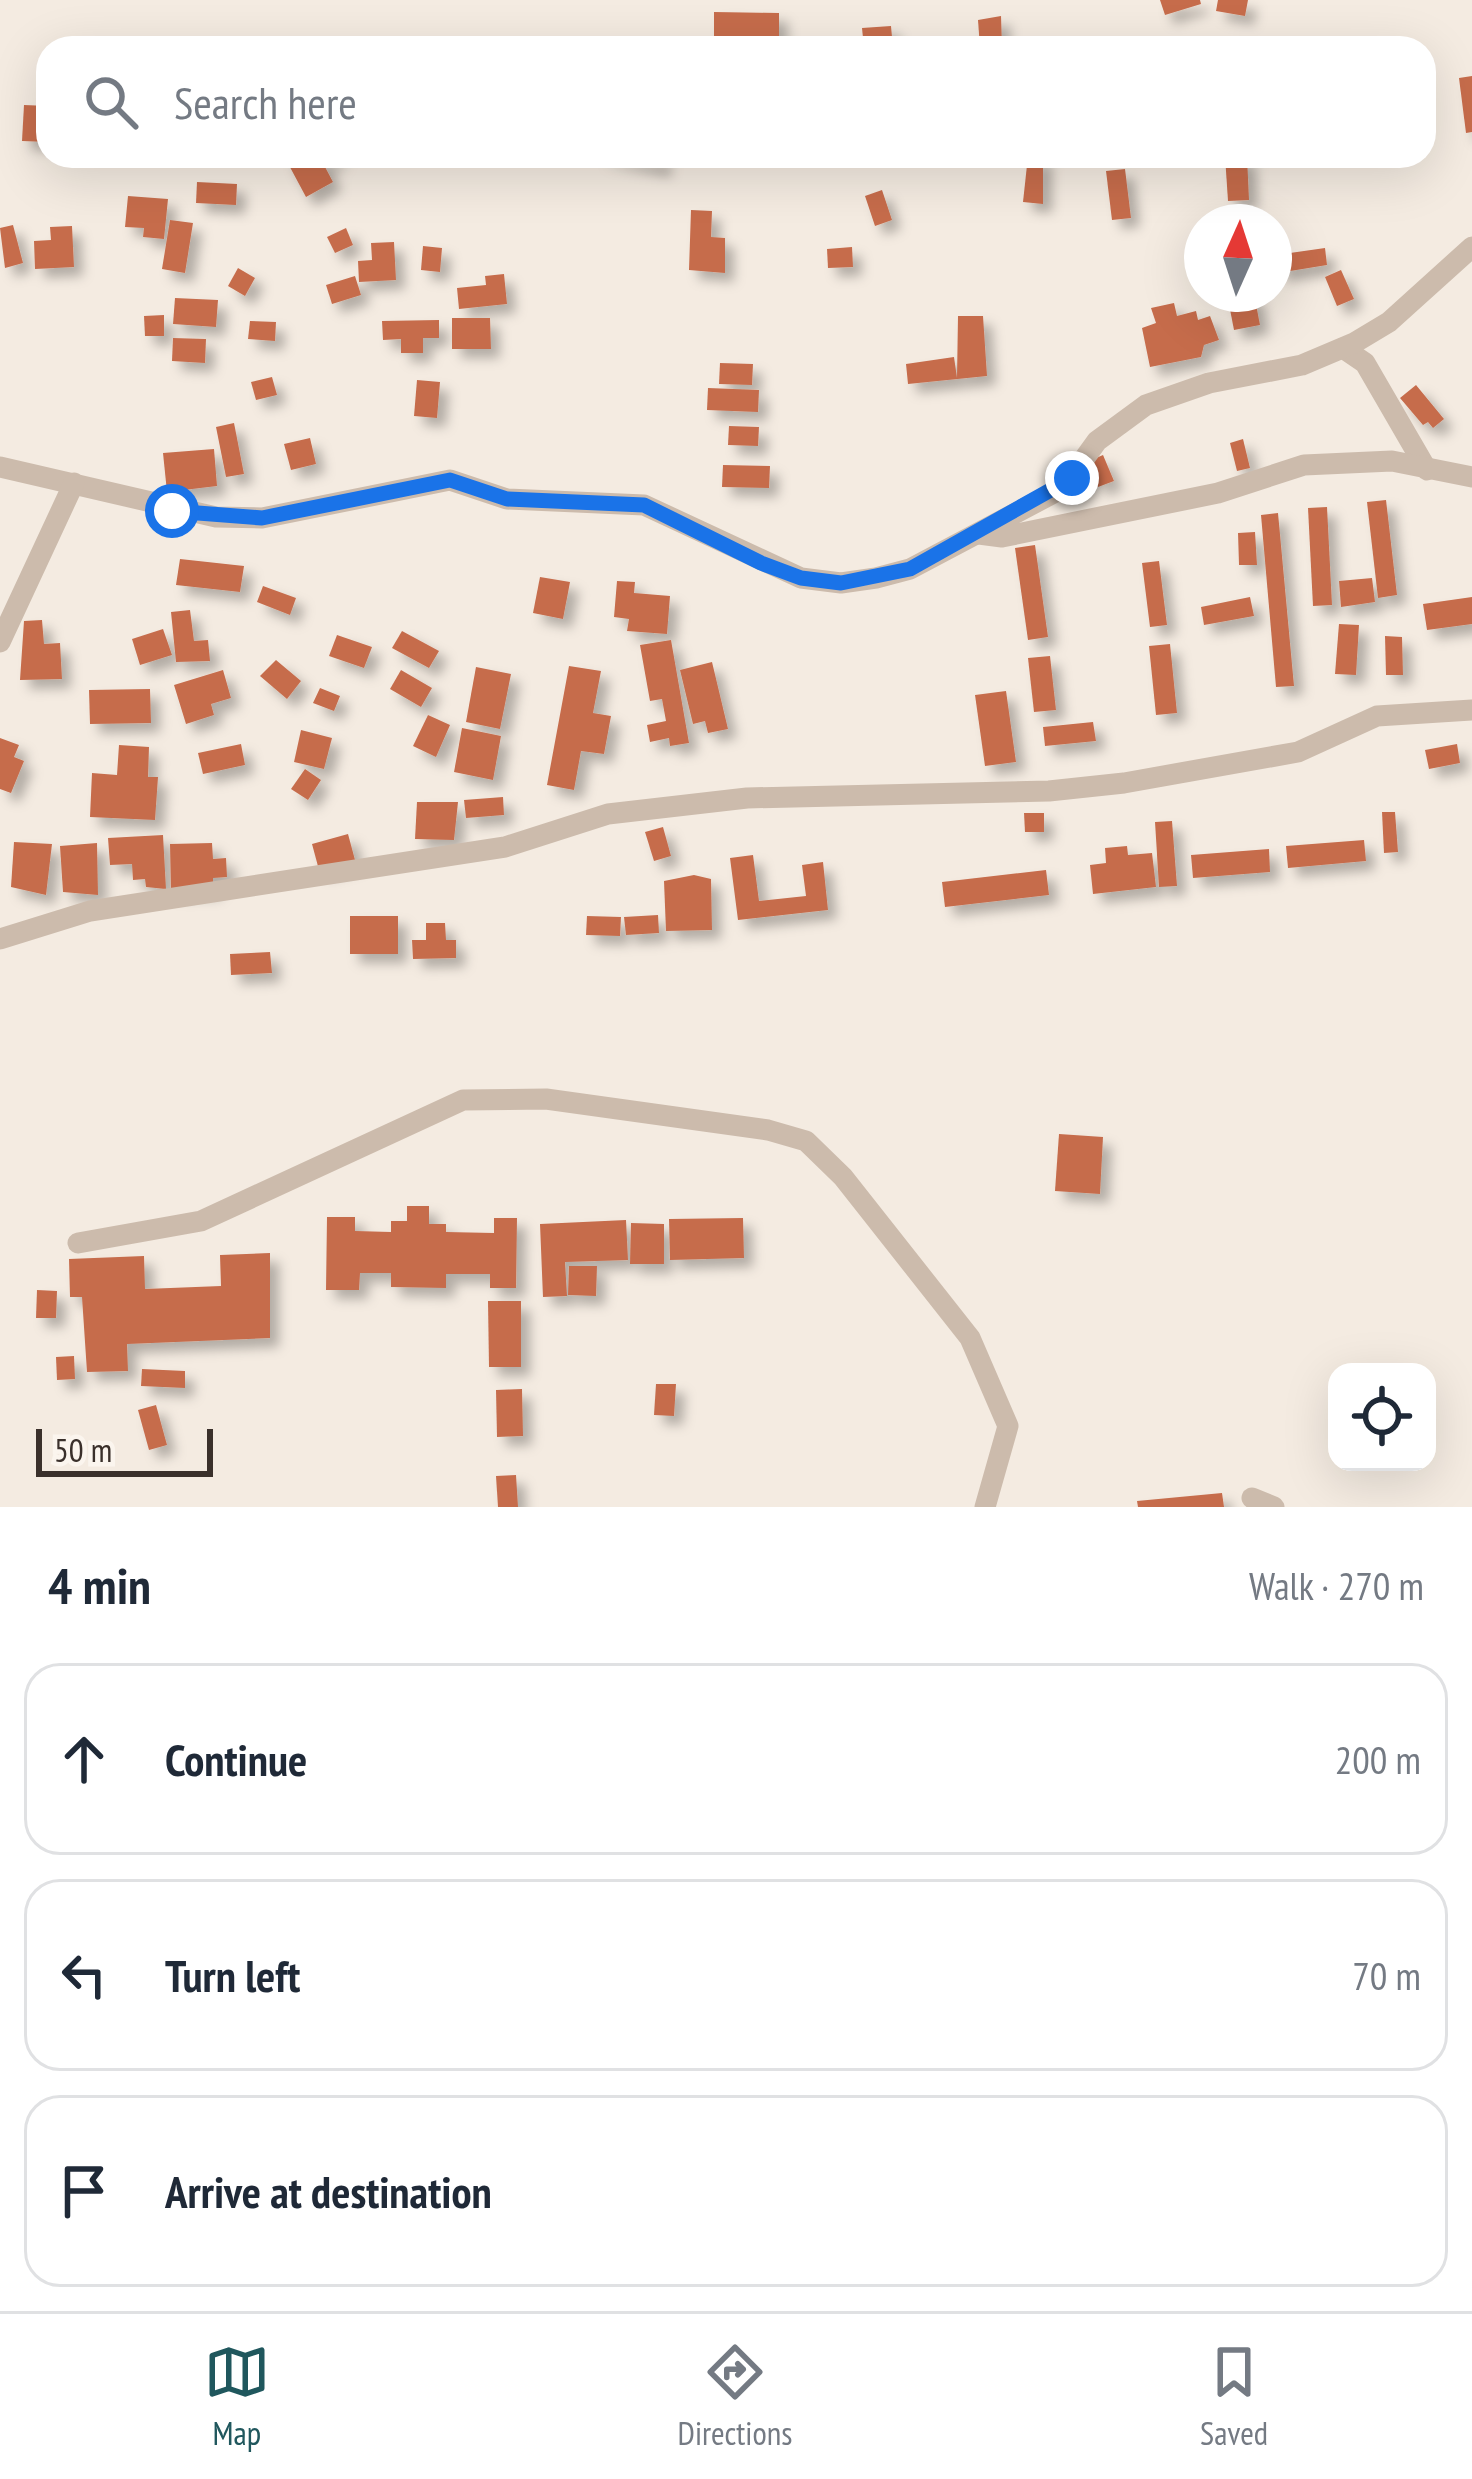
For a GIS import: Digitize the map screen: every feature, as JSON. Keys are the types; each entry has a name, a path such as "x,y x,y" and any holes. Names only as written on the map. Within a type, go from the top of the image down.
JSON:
{"street":[{"path":"0,467 216,517 262,518 450,480 507,499 623,502 644,505 801,578 841,583 910,569 1063,488 1097,441 1146,405 1209,383 1302,364 1342,348 1389,322 1472,247"},
{"path":"1342,348 1365,363 1427,470"},
{"path":"978,534 1002,537 1218,493 1304,465 1392,461 1472,477"},
{"path":"0,642 74,483"},
{"path":"0,939 90,910 506,847 608,814 747,798 1106,785 1298,752 1392,713 1472,710"},
{"path":"78,1243 201,1221 463,1100 546,1099 768,1130 806,1141 843,1177 970,1338 1008,1426 985,1507"},
{"path":"1252,1498 1274,1507"}],"building":[{"path":"1160,0 1200,0 1201,4 1165,15"},
{"path":"1218,0 1248,0 1245,16 1216,11"},
{"path":"714,12 779,13 779,36 714,36"},
{"path":"1001,16 1002,36 979,36 978,20"},
{"path":"891,26 892,36 863,36 862,28"},
{"path":"1472,76 1472,132 1466,133 1459,78"},
{"path":"24,105 36,106 36,142 22,141"},
{"path":"290,168 326,168 333,182 306,197"},
{"path":"1027,168 1043,168 1043,204 1023,202"},
{"path":"1226,168 1248,168 1249,200 1228,201"},
{"path":"1125,169 1131,218 1112,220 1106,171"},
{"path":"197,182 237,184 236,205 196,203"},
{"path":"882,190 892,220 875,226 865,196"},
{"path":"128,196 168,199 164,239 143,237 144,228 125,227"},
{"path":"691,210 712,211 711,237 725,238 725,273 689,270"},
{"path":"170,220 193,223 185,273 162,269"},
{"path":"13,225 23,263 5,268 0,228"},
{"path":"72,226 74,267 35,269 34,241 51,240 50,227"},
{"path":"346,228 353,245 335,253 327,237"},
{"path":"394,242 396,280 359,282 358,261 372,260 371,243"},
{"path":"423,246 442,248 440,272 421,270"},
{"path":"852,247 853,267 828,268 827,249"},
{"path":"1325,248 1327,265 1292,271 1292,253"},
{"path":"238,268 255,278 245,296 228,286"},
{"path":"1341,270 1354,299 1337,306 1325,277"},
{"path":"504,274 507,304 459,309 457,288 486,285 485,276"},
{"path":"355,276 361,295 332,304 326,285"},
{"path":"175,298 218,300 216,327 173,324"},
{"path":"1174,303 1177,316 1196,312 1198,320 1210,316 1219,340 1204,345 1201,357 1150,367 1142,328 1156,323 1151,308"},
{"path":"1230,312 1257,312 1260,325 1234,330"},
{"path":"164,315 164,336 145,336 144,316"},
{"path":"958,316 983,316 987,376 908,384 906,364 954,357 957,378"},
{"path":"452,318 490,318 491,349 452,349"},
{"path":"439,320 439,338 423,338 423,353 401,353 401,339 383,340 382,321"},
{"path":"250,321 276,322 275,341 248,339"},
{"path":"173,338 206,339 205,363 172,361"},
{"path":"720,363 753,364 752,385 719,384"},
{"path":"272,377 277,395 256,400 251,382"},
{"path":"417,380 440,382 437,418 414,416"},
{"path":"1416,385 1444,419 1433,428 1428,422 1423,425 1400,398"},
{"path":"708,388 759,390 758,412 707,410"},
{"path":"234,423 244,474 226,477 216,427"},
{"path":"729,426 759,427 758,446 728,445"},
{"path":"310,438 316,464 291,470 284,444"},
{"path":"1243,439 1250,468 1237,471 1230,443"},
{"path":"214,449 217,486 167,492 163,453"},
{"path":"1103,455 1114,481 1098,487 1087,462"},
{"path":"723,465 770,466 769,488 722,487"},
{"path":"1386,500 1397,595 1378,598 1367,502"},
{"path":"1327,507 1332,605 1313,606 1308,508"},
{"path":"1278,513 1294,686 1276,687 1261,515"},
{"path":"1255,532 1257,565 1239,565 1238,533"},
{"path":"1035,545 1048,637 1028,640 1015,548"},
{"path":"180,559 244,566 240,592 176,585"},
{"path":"1159,561 1167,625 1150,627 1142,563"},
{"path":"540,577 570,582 563,619 533,613"},
{"path":"1372,578 1375,602 1341,607 1339,581"},
{"path":"617,581 635,582 634,593 670,596 667,634 627,631 629,619 614,617"},
{"path":"263,586 296,598 290,615 257,602"},
{"path":"1250,597 1254,616 1204,625 1201,607"},
{"path":"1472,597 1472,624 1427,630 1423,604"},
{"path":"190,610 194,641 208,640 210,661 176,662 171,612"},
{"path":"42,620 44,644 60,643 62,679 20,680 24,621"},
{"path":"1339,624 1359,625 1356,675 1335,674"},
{"path":"163,629 172,655 140,665 132,639"},
{"path":"402,631 439,651 429,668 392,648"},
{"path":"337,635 372,647 364,668 329,656"},
{"path":"1385,636 1402,637 1403,675 1386,675"},
{"path":"671,640 689,743 670,746 669,738 650,742 647,725 666,721 662,699 650,701 640,645"},
{"path":"1170,644 1177,713 1156,715 1149,646"},
{"path":"1050,656 1056,710 1034,712 1028,658"},
{"path":"276,660 301,681 287,699 260,676"},
{"path":"712,662 728,729 708,733 705,721 693,724 680,670"},
{"path":"569,666 601,671 593,713 611,716 604,754 581,751 574,790 547,785"},
{"path":"476,667 511,674 500,729 466,722"},
{"path":"223,670 231,698 211,704 214,715 186,724 174,685"},
{"path":"401,670 432,688 421,707 390,689"},
{"path":"320,688 340,696 334,711 313,703"},
{"path":"150,689 151,723 90,724 89,690"},
{"path":"1006,691 1016,762 985,766 975,695"},
{"path":"428,715 450,725 436,757 413,746"},
{"path":"1093,722 1096,741 1045,746 1043,727"},
{"path":"462,728 501,736 493,780 454,772"},
{"path":"301,730 332,738 324,769 294,762"},
{"path":"0,738 19,745 14,757 24,761 11,793 0,789"},
{"path":"241,744 245,765 203,774 198,753"},
{"path":"1457,744 1460,763 1429,769 1425,750"},
{"path":"119,745 149,747 148,777 158,777 155,820 90,817 92,773 117,775"},
{"path":"305,769 321,780 308,800 291,789"},
{"path":"503,797 504,815 466,818 464,800"},
{"path":"417,802 458,802 454,840 415,839"},
{"path":"1382,812 1395,812 1398,852 1384,853"},
{"path":"1024,813 1044,813 1044,832 1025,832"},
{"path":"1172,821 1177,886 1159,887 1155,822"},
{"path":"663,827 671,856 654,861 645,832"},
{"path":"348,834 355,860 319,870 312,844"},
{"path":"163,835 166,889 146,887 145,879 133,880 132,864 110,865 108,838"},
{"path":"1364,840 1366,861 1288,868 1286,846"},
{"path":"14,842 52,844 46,895 11,887"},
{"path":"97,843 98,895 63,892 60,846"},
{"path":"212,843 213,859 226,858 227,877 213,878 213,889 171,890 170,844"},
{"path":"1127,846 1128,855 1152,853 1156,887 1093,894 1090,865 1106,863 1105,848"},
{"path":"1269,849 1270,872 1193,878 1191,855"},
{"path":"753,855 759,901 806,896 802,865 823,862 828,910 738,920 730,858"},
{"path":"1046,870 1049,895 945,907 942,882"},
{"path":"694,875 711,879 712,930 666,931 664,881"},
{"path":"658,915 659,933 626,935 624,917"},
{"path":"350,916 398,916 398,954 350,954"},
{"path":"587,916 621,917 620,936 586,935"},
{"path":"426,923 445,923 446,940 456,940 456,958 413,959 412,940 426,940"},
{"path":"270,952 272,973 231,975 230,954"},
{"path":"1059,1134 1103,1137 1100,1194 1055,1191"},
{"path":"407,1206 429,1206 429,1224 446,1224 446,1232 494,1233 494,1218 517,1218 516,1288 490,1288 490,1274 446,1274 446,1288 391,1287 391,1273 360,1273 359,1290 326,1290 327,1217 355,1217 355,1231 391,1232 391,1221 407,1221"},
{"path":"743,1218 744,1258 670,1260 669,1219"},
{"path":"626,1220 628,1260 565,1262 567,1296 543,1297 540,1224"},
{"path":"631,1223 664,1224 664,1264 630,1264"},
{"path":"270,1253 270,1338 127,1344 128,1371 87,1372 82,1297 70,1297 69,1259 144,1256 145,1289 221,1286 220,1255"},
{"path":"569,1266 597,1266 596,1296 568,1295"},
{"path":"37,1290 57,1291 56,1318 36,1318"},
{"path":"488,1301 521,1301 521,1367 489,1367"},
{"path":"74,1356 75,1379 57,1380 56,1357"},
{"path":"142,1369 185,1371 185,1388 141,1386"},
{"path":"656,1384 676,1384 674,1416 654,1415"},
{"path":"522,1389 523,1436 497,1437 496,1390"},
{"path":"156,1405 167,1445 149,1450 138,1410"},
{"path":"516,1475 518,1507 498,1507 496,1476"},
{"path":"1222,1493 1224,1507 1138,1507 1137,1501"}],"route":[{"path":"172,511 262,518 450,480 507,499 552,503 602,499 644,505 761,563 801,578 841,583 910,569 1063,488 1072,478"}]}
